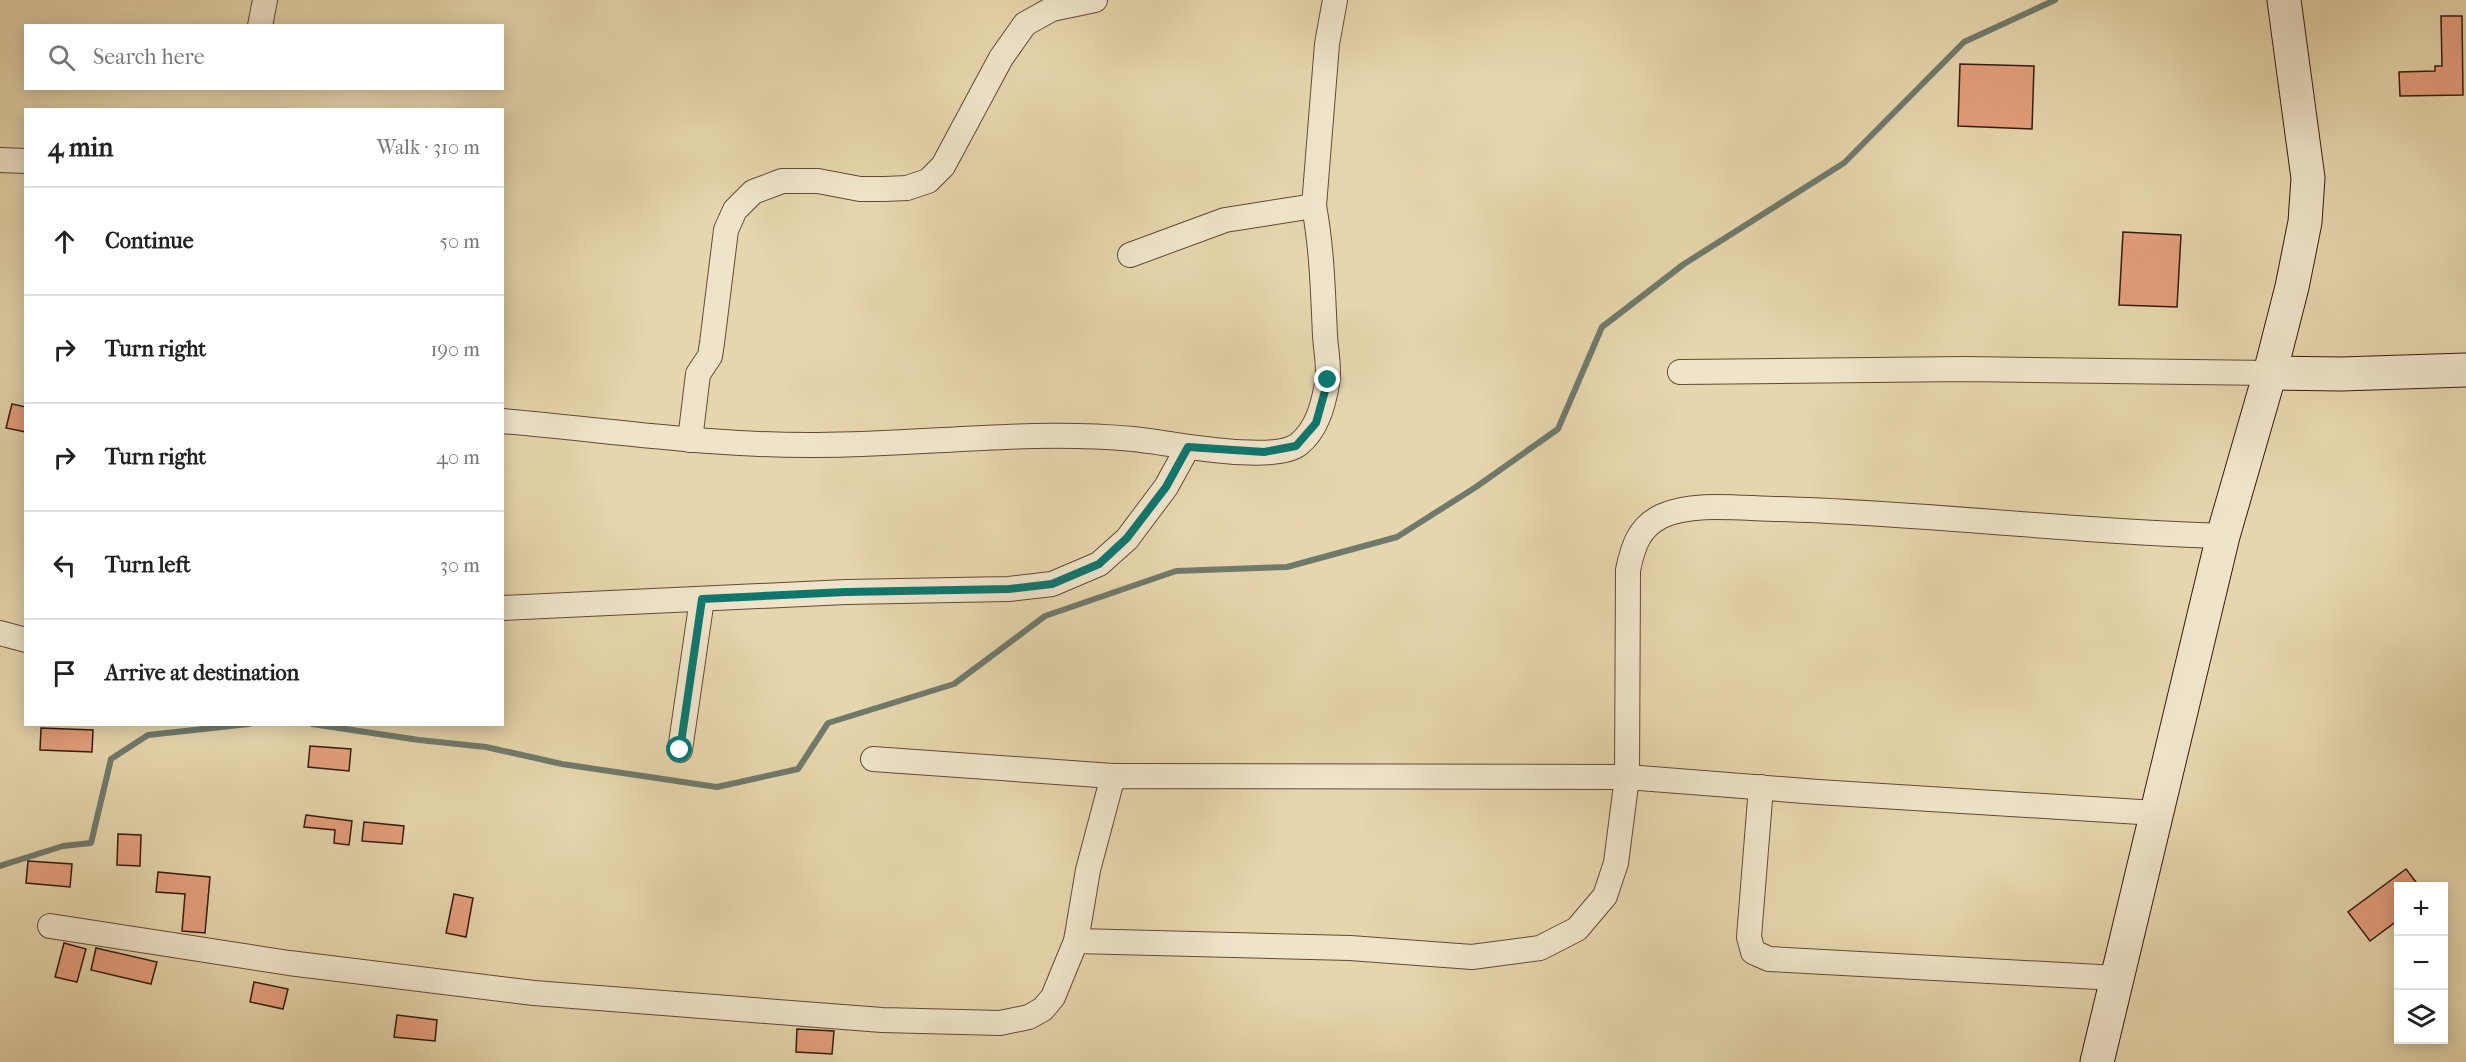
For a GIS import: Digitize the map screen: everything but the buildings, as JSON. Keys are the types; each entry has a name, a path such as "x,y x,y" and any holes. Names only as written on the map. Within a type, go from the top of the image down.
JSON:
{"street":[{"path":"260,24 264,0"},
{"path":"690,440 698,374 710,356 726,230 735,210 753,192 782,181 818,181 860,189 907,188 928,181 944,166 1001,58 1025,24 1052,9 1095,0"},
{"path":"504,421 762,445 820,445 1038,435 1109,436 1239,452 1282,450 1296,446 1316,423 1328,380 1320,235 1314,206 1324,67 1335,0"},
{"path":"2097,1062 2223,536 2270,373 2292,287 2305,222 2308,178 2284,0"},
{"path":"0,160 24,161"},
{"path":"1130,255 1225,220 1314,206"},
{"path":"1680,372 1965,369 2341,374 2466,370"},
{"path":"504,608 846,592 1009,589 1052,584 1099,564 1127,538 1166,487 1188,447"},
{"path":"1076,941 1350,948 1472,957 1540,948 1577,929 1605,896 1616,863 1627,777 1628,570 1632,547 1644,527 1663,515 1683,510 1713,508 1880,512 2156,534 2223,536"},
{"path":"680,750 702,599"},
{"path":"0,633 24,639"},
{"path":"873,759 1113,776 1627,777 2156,813"},
{"path":"50,926 289,963 534,993 859,1018 1000,1023 1029,1017 1043,1009 1053,997 1076,941 1088,870 1113,776"},
{"path":"1761,787 1749,937 1753,952 1769,959 2117,978"}],"waterway":[{"path":"325,726 486,747 562,764 717,787 798,769 828,723 954,684 1045,616 1176,571 1287,567 1397,537 1476,487 1558,429 1602,327 1684,264 1844,163 1964,42 2055,0"},
{"path":"0,866 63,846 91,843 111,759 148,735 231,726"}],"route":[{"path":"680,750 702,599 846,592 1009,589 1052,584 1099,564 1127,538 1166,487 1188,447 1264,452 1296,446 1308,435 1316,423 1328,380"}]}
